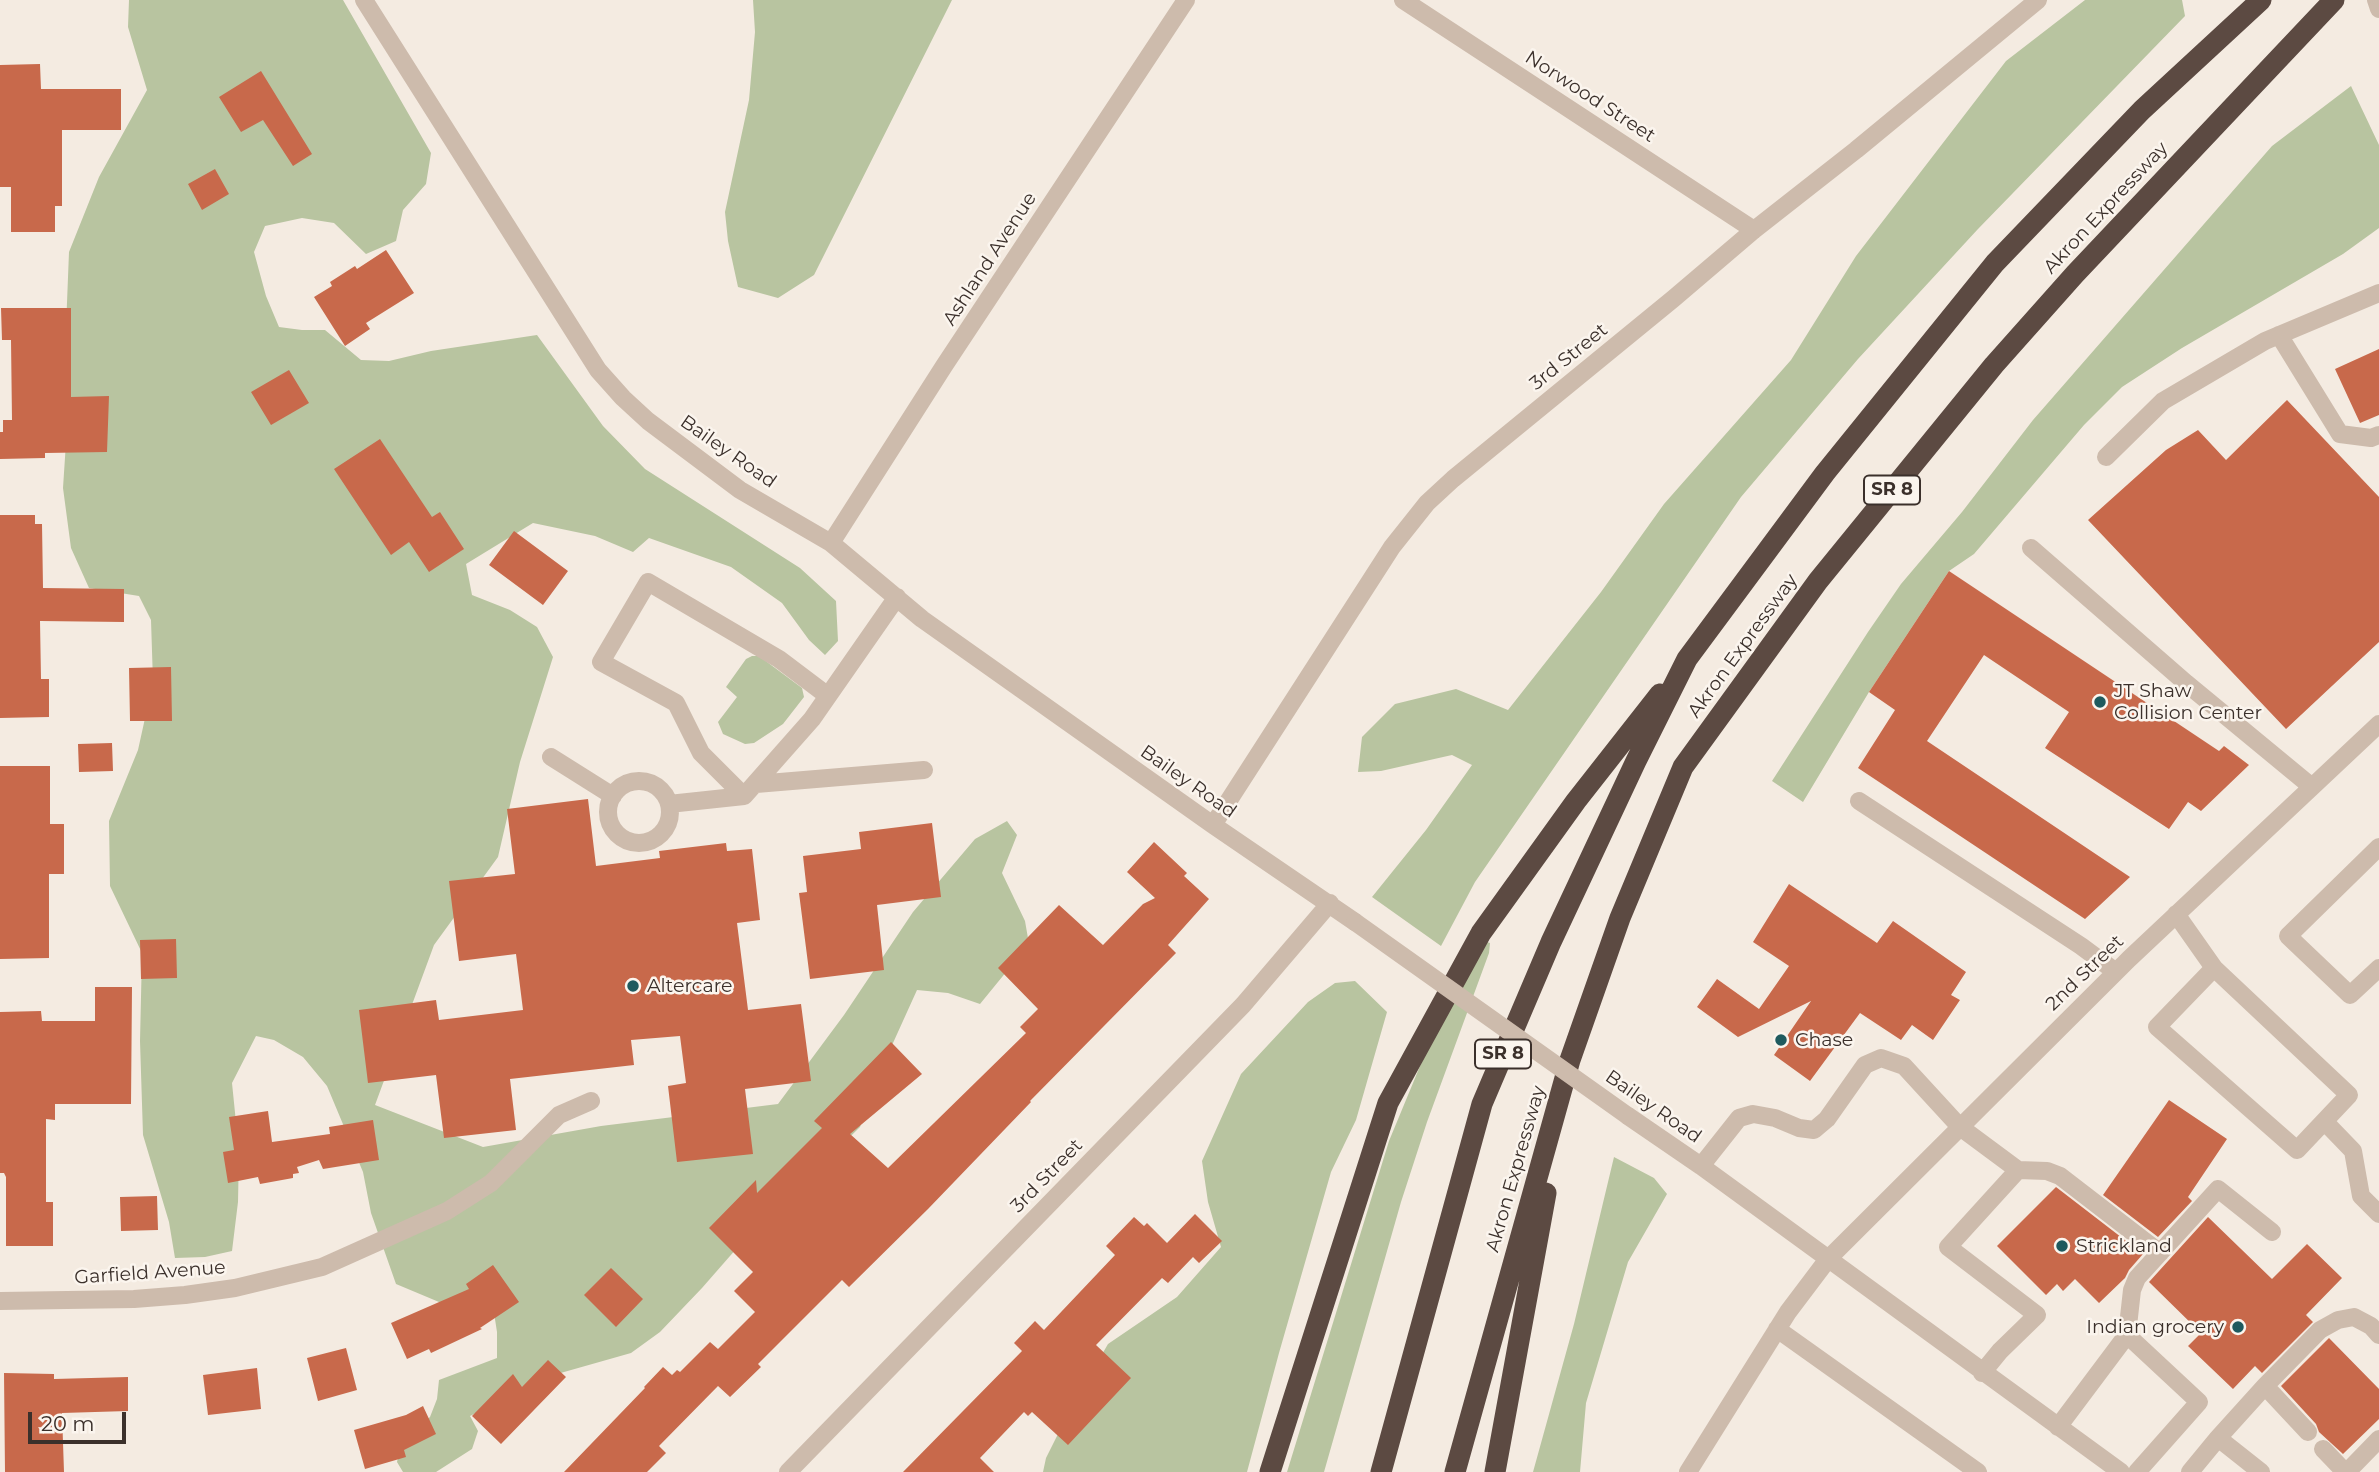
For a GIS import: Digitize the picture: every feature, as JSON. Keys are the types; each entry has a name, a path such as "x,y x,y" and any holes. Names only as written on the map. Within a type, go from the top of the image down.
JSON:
{"highway":[{"name":"Akron Expressway","path":"1381,1472 1482,1104 1551,942 1687,659 1825,473 1996,263 2142,110 2261,0"},
{"name":"Akron Expressway","path":"1455,1472 1570,1060 1620,918 1683,767 1818,581 1994,365 2084,264 2334,0"},
{"path":"1270,1472 1388,1103 1481,933 1576,801 1687,659"},
{"path":"1494,1472 1570,1060"}],"street":[{"name":"Bailey Road","path":"364,0 598,370 640,413 740,489 831,544 922,619 1701,1166 2121,1472"},
{"name":"Ashland Avenue","path":"831,544 944,366 1186,0"},
{"name":"Norwood Street","path":"1403,0 1754,230"},
{"name":"3rd Street","path":"1213,825 1392,547 1427,503 1754,230 2038,0"},
{"path":"2376,0 2379,9"},
{"path":"2106,457 2163,401 2279,335 2379,293"},
{"path":"2279,335 2340,434 2371,438 2379,435"},
{"path":"2031,548 2186,683 2312,787"},
{"path":"750,790 701,753 676,703 601,662 648,582 779,659 828,696"},
{"path":"750,790 812,719 897,597"},
{"name":"2nd Street","path":"1688,1472 1777,1329 1828,1259 2176,914 2312,787 2376,732"},
{"path":"551,757 613,796"},
{"path":"669,804 750,790 924,770"},
{"path":"639,781 658,788 669,804 670,814 663,832 656,839 636,843 626,840 612,826 608,816 613,796 629,783 639,781"},
{"path":"1859,801 2081,946 2116,972"},
{"path":"2379,847 2288,936 2350,995 2379,968"},
{"name":"3rd Street","path":"788,1472 1245,1003 1330,903"},
{"path":"2176,914 2214,968 2348,1095 2297,1150 2157,1027 2214,968"},
{"path":"1701,1166 1740,1118 1753,1114 1775,1118 1798,1128 1814,1130 1827,1119 1865,1065 1881,1058 1904,1066 1960,1126 2018,1170 2047,1171 2060,1176 2160,1253"},
{"name":"Garfield Avenue","path":"0,1301 185,1295 261,1282 322,1267 447,1211 491,1183 559,1115 591,1101"},
{"path":"2325,1122 2353,1151 2361,1196 2379,1214"},
{"path":"1982,1373 2037,1315 1948,1247 2018,1170"},
{"path":"2058,1427 2127,1335 2132,1290 2137,1278 2218,1189 2272,1232"},
{"path":"2190,1472 2265,1386 2320,1331 2338,1320 2354,1318 2371,1326 2379,1335"},
{"path":"1777,1329 1978,1472"},
{"path":"2127,1335 2199,1402 2137,1472"},
{"path":"2265,1386 2308,1432"},
{"path":"2218,1438 2261,1472"},
{"path":"2323,1449 2346,1472 2379,1439"}],"green space":[{"path":"129,0 343,0 431,153 426,184 403,210 396,241 366,254 334,223 302,218 265,226 254,252 266,296 279,327 325,330 361,360 389,361 431,351 537,335 603,426 645,469 800,568 836,601 838,641 825,655 809,640 782,603 731,567 649,538 633,552 595,536 533,523 466,564 472,595 510,610 537,627 553,657 520,762 498,857 434,945 375,1105 483,1147 601,1126 778,1104 844,1015 913,912 975,839 1007,821 1017,835 1002,873 1025,921 1029,944 980,1004 948,993 917,990 860,1127 737,1248 660,1332 631,1353 550,1376 470,1416 478,1431 472,1449 436,1472 403,1472 397,1462 400,1449 411,1433 430,1417 437,1399 439,1380 497,1358 497,1332 492,1300 439,1302 396,1284 371,1213 363,1172 327,1086 303,1057 274,1040 256,1036 232,1083 239,1152 238,1202 232,1251 205,1257 175,1258 169,1222 143,1135 140,1041 142,953 110,886 109,821 138,750 153,682 151,620 139,596 89,588 71,548 63,488 67,427 65,353 69,252 99,177 147,90 128,27"},
{"path":"753,0 952,0 814,275 778,298 738,287 725,212 749,100 755,32"},
{"path":"2085,0 2182,0 2185,16 1978,229 1858,359 1741,497 1475,882 1441,946 1372,897 1426,830 1472,765 1452,755 1381,771 1358,772 1362,737 1395,704 1456,689 1508,710 1601,592 1664,504 1791,360 1856,256 2006,61"},
{"path":"2351,86 2379,145 2379,228 2343,254 2182,348 2122,387 2084,425 1974,554 1949,571 1869,692 1803,802 1772,781 1901,584 1962,512 2033,420 2272,146"},
{"path":"759,656 802,688 804,697 783,724 754,743 745,744 723,734 718,722 737,697 726,687 746,659"},
{"path":"1484,941 1490,943 1489,953 1427,1122 1401,1202 1324,1472 1287,1472 1389,1141 1437,1025"},
{"path":"1355,981 1387,1012 1356,1120 1331,1172 1247,1472 1043,1472 1046,1458 1072,1406 1108,1344 1177,1297 1221,1247 1208,1202 1202,1161 1241,1074 1308,1002 1335,983"},
{"path":"1614,1157 1654,1178 1667,1194 1628,1262 1586,1403 1580,1472 1533,1472 1574,1324"}],"building":[{"path":"40,64 41,89 121,89 121,130 62,130 62,206 55,206 55,232 11,232 11,187 0,187 0,65"},
{"path":"261,71 312,154 293,166 263,120 241,132 219,97"},
{"path":"215,169 229,194 202,210 188,184"},
{"path":"386,250 414,293 366,323 370,329 345,346 314,297 332,286 330,282 355,266 357,269"},
{"path":"1,308 71,308 71,397 109,396 107,452 45,453 45,458 0,459 3,420 12,420 11,340 2,340"},
{"path":"2379,349 2379,415 2360,423 2335,369"},
{"path":"289,370 309,403 271,425 251,392"},
{"path":"2287,400 2379,497 2379,642 2286,729 2088,520 2166,450 2198,430 2226,460"},
{"path":"380,439 432,517 440,512 464,549 429,572 409,542 391,555 334,469"},
{"path":"0,515 35,515 35,524 42,524 43,588 124,589 124,622 40,621 41,679 49,679 49,717 0,718"},
{"path":"514,531 568,571 543,605 489,565"},
{"name":"JT Shaw Collision Center","path":"1949,571 2219,751 2224,746 2249,765 2201,811 2188,802 2169,829 2045,748 2069,712 1984,655 1927,741 2130,877 2085,919 1858,768 1895,710 1869,692"},
{"path":"171,667 172,721 130,721 129,668"},
{"path":"112,743 113,771 79,772 78,744"},
{"path":"0,766 50,766 50,824 64,824 64,874 49,874 49,958 0,959"},
{"name":"Altercare","path":"588,799 596,866 660,858 659,851 726,843 727,851 752,849 760,920 737,923 748,1010 801,1004 811,1081 745,1089 753,1154 677,1162 668,1086 686,1083 680,1036 631,1040 634,1065 510,1079 516,1130 444,1138 436,1075 368,1083 359,1010 436,1000 439,1020 523,1010 516,954 459,961 449,881 515,874 507,809"},
{"path":"932,823 941,897 877,905 884,970 810,979 799,893 807,892 803,856 861,849 859,832"},
{"path":"1154,842 1187,873 1184,876 1209,899 1168,945 1176,953 849,1287 842,1280 758,1364 761,1367 730,1397 718,1386 659,1446 666,1453 647,1472 564,1472 663,1367 672,1375 677,1370 680,1372 710,1342 718,1349 755,1312 734,1291 753,1272 709,1228 756,1180 757,1193 822,1128 814,1121 891,1042 922,1074 850,1134 888,1168 1026,1033 1020,1027 1038,1009 998,968 1059,905 1103,945 1143,904 1155,898 1127,872"},
{"path":"1789,884 1877,943 1893,921 1966,972 1951,995 1960,1000 1933,1040 1912,1025 1901,1040 1860,1013 1810,1081 1774,1055 1811,1001 1738,1037 1697,1007 1717,979 1759,1009 1789,966 1753,942"},
{"path":"176,939 177,978 141,979 140,940"},
{"path":"95,987 132,987 131,1104 55,1104 55,1120 46,1119 46,1202 53,1202 53,1246 6,1246 6,1177 4,1173 0,1173 0,1012 41,1011 42,1021 95,1021"},
{"path":"2169,1100 2227,1139 2188,1197 2192,1201 2158,1237 2103,1195"},
{"path":"268,1111 272,1142 330,1134 329,1127 373,1120 379,1160 323,1169 319,1160 297,1167 299,1173 293,1174 293,1178 260,1184 258,1177 228,1183 223,1152 234,1150 229,1117"},
{"path":"2056,1187 2143,1254 2125,1278 2099,1303 2075,1279 2063,1291 2057,1284 2046,1295 1997,1246"},
{"path":"157,1196 158,1230 121,1231 120,1197"},
{"path":"1195,1214 1222,1241 1199,1263 1193,1257 1168,1283 1162,1278 1096,1345 1131,1378 1068,1445 1032,1412 1028,1416 1024,1412 980,1458 994,1472 903,1472 1022,1351 1014,1343 1035,1321 1044,1330 1115,1255 1106,1246 1134,1217 1144,1226 1147,1223 1167,1243"},
{"path":"2208,1217 2272,1279 2307,1244 2342,1278 2306,1315 2313,1322 2262,1373 2255,1366 2233,1389 2188,1346 2201,1333 2149,1282"},
{"path":"493,1265 519,1302 480,1328 482,1329 431,1353 429,1349 407,1359 391,1323 469,1289 466,1284"},
{"path":"611,1268 643,1299 616,1327 584,1295"},
{"path":"2329,1338 2379,1389 2379,1419 2343,1454 2319,1432 2316,1424 2281,1386"},
{"path":"346,1348 357,1390 318,1401 307,1358"},
{"path":"548,1360 566,1377 501,1444 472,1416 513,1374 522,1387"},
{"path":"257,1368 261,1409 208,1415 203,1375"},
{"path":"4,1373 54,1374 54,1379 128,1377 128,1411 62,1413 64,1472 5,1472"},
{"path":"423,1406 436,1434 404,1450 406,1457 365,1469 354,1430 406,1415"}],"place":[{"name":"JT Shaw Collision Center","path":"2100,702"},
{"name":"Altercare","path":"633,986"},
{"name":"Chase","path":"1781,1040"},
{"name":"Strickland","path":"2062,1246"},
{"name":"Indian grocery","path":"2238,1327"}]}
